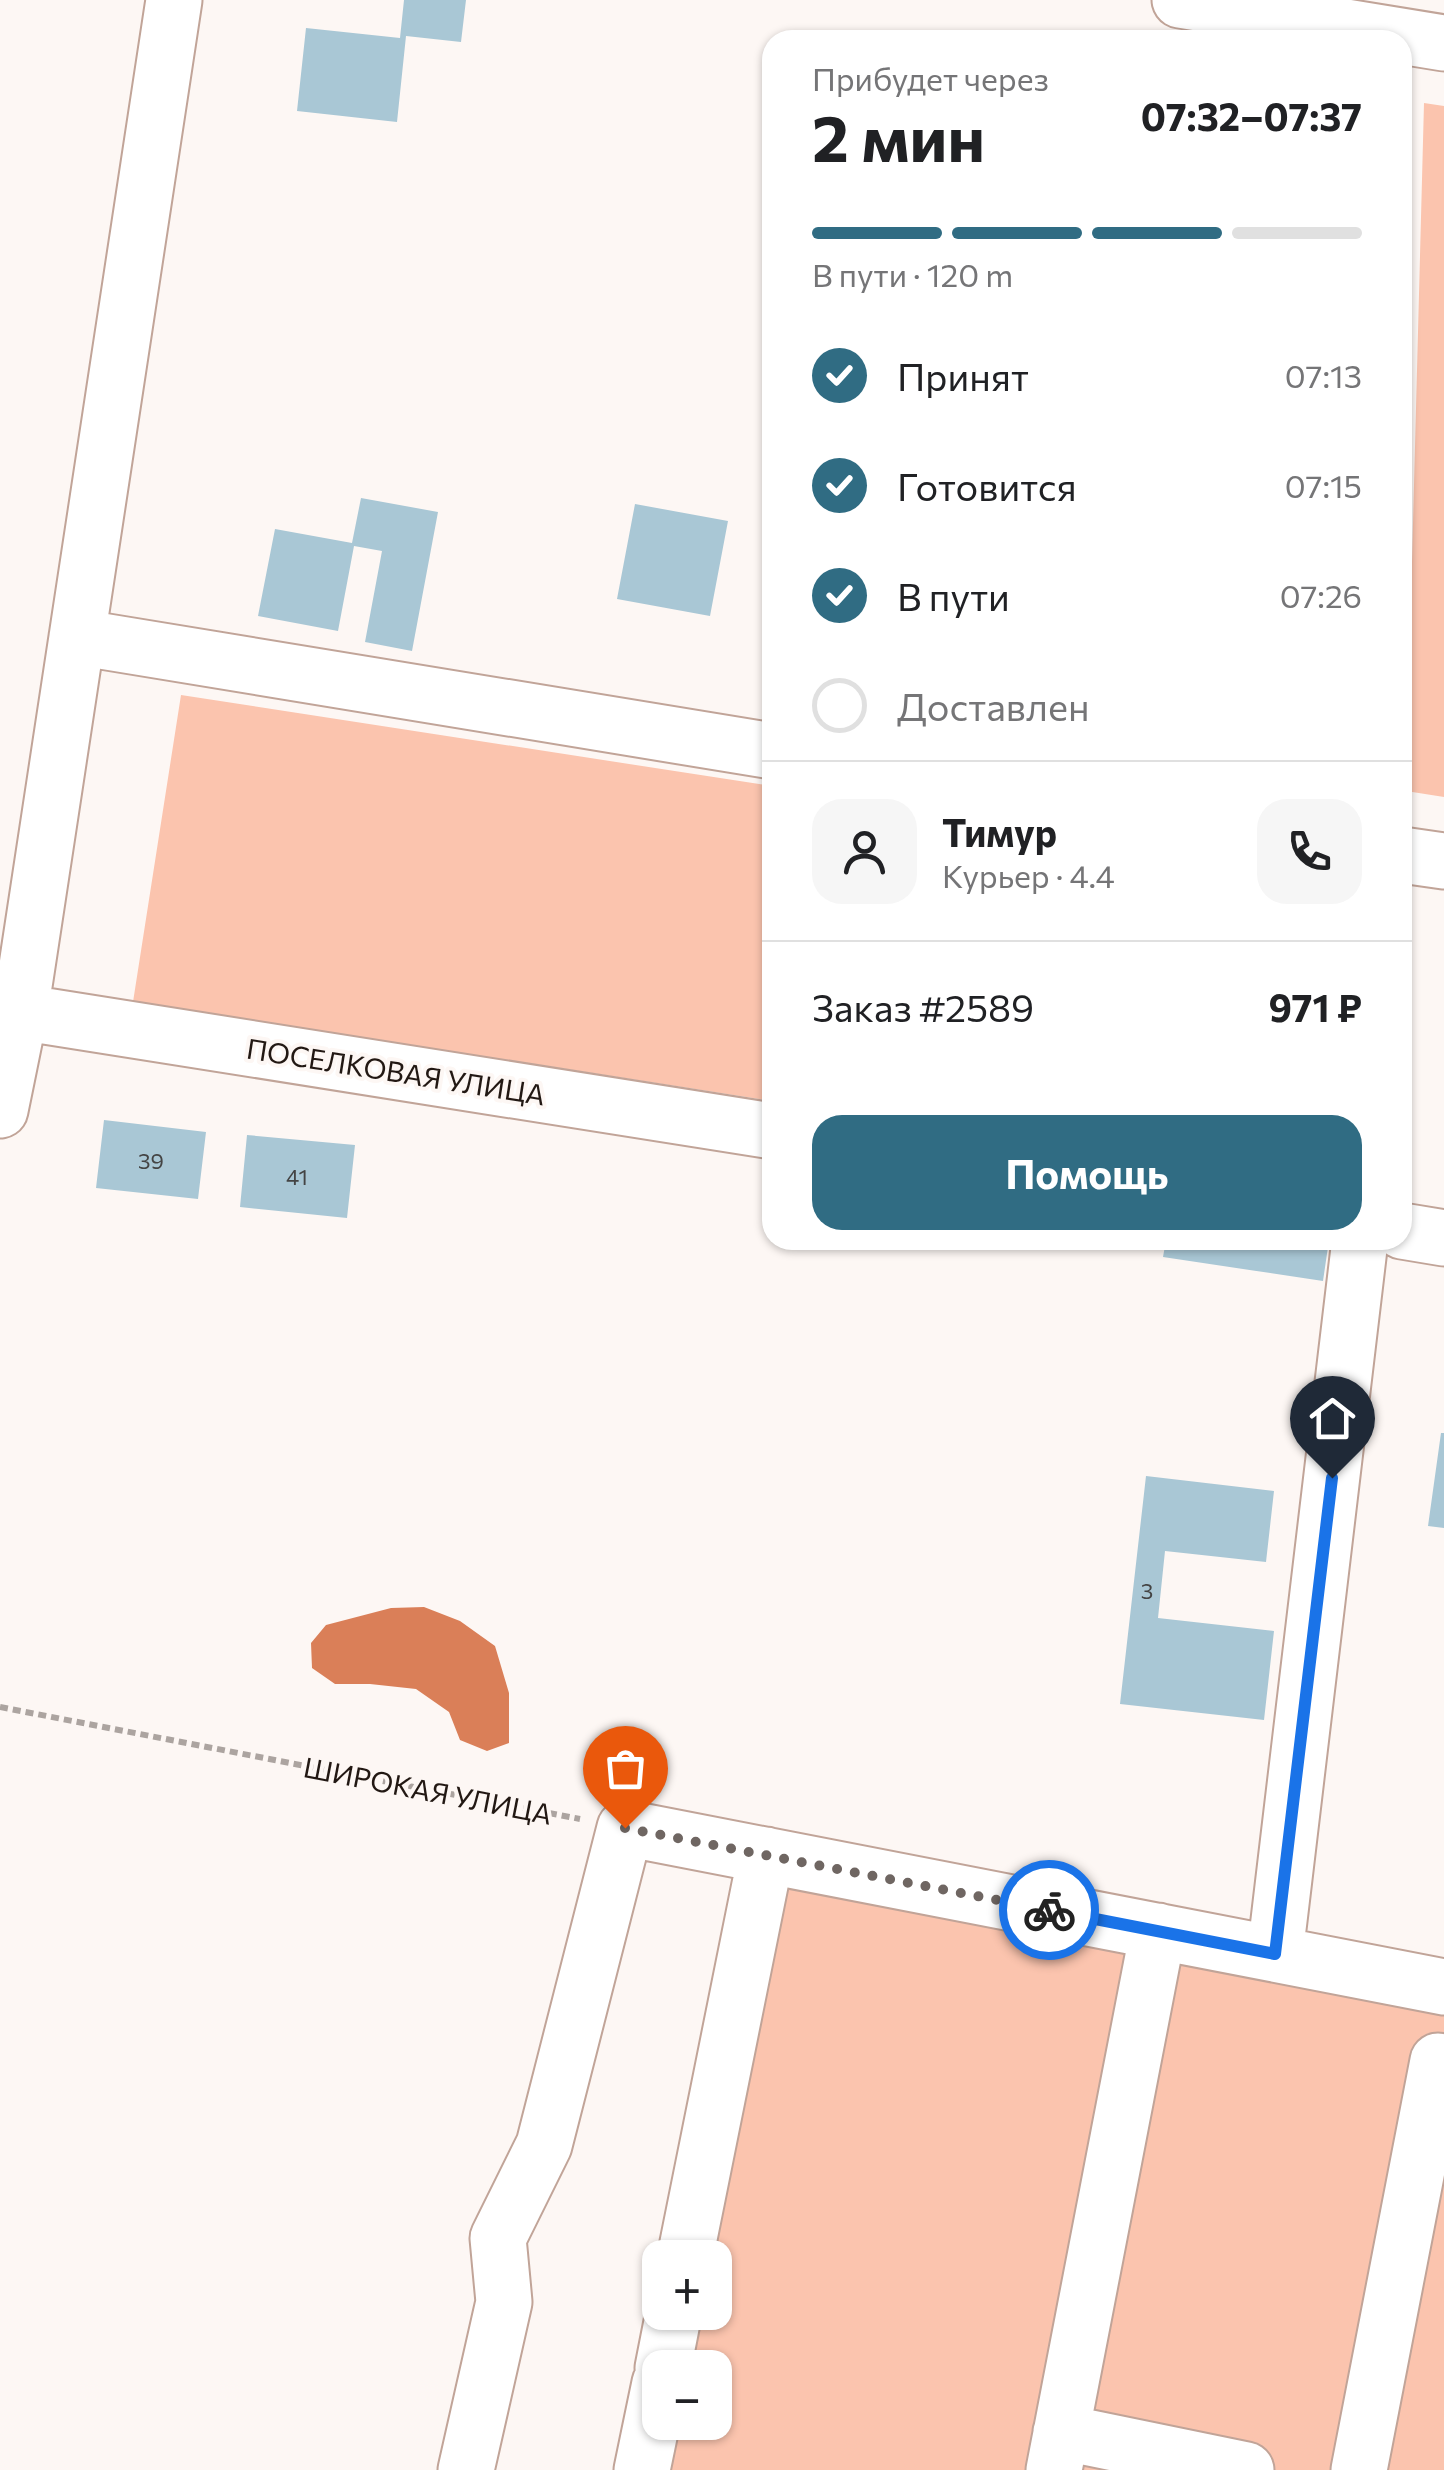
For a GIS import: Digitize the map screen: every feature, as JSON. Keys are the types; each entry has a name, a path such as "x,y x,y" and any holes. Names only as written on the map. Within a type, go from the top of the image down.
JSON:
{"street":[{"path":"0,1110 20,1012 174,0"},
{"path":"1180,0 1385,24"},
{"path":"1412,33 1444,43"},
{"path":"77,637 762,749"},
{"path":"1412,856 1444,861"},
{"name":"ПОСЕЛКОВАЯ УЛИЦА","path":"20,1012 762,1129"},
{"path":"1412,1233 1444,1238"},
{"path":"1275,1954 1359,1250"},
{"path":"466,2470 504,2302 498,2238 544,2145 625,1828 1444,1987"},
{"path":"689,2240 766,1855"},
{"path":"1158,1932 1057,2451 1246,2470"},
{"path":"1359,2470 1438,2061"},
{"path":"642,2470 648,2440"}],"path":[{"name":"ШИРОКАЯ УЛИЦА","path":"0,1707 625,1828"}],"shaded area":[{"path":"1424,103 1444,106 1444,797 1412,792 1412,562"},
{"path":"181,695 762,784 762,1099 133,1002"},
{"path":"424,1607 460,1621 495,1646 509,1693 509,1743 487,1751 460,1740 449,1712 416,1689 335,1684 312,1668 311,1643 326,1625 391,1608"},
{"path":"766,1855 1444,1987 1444,2470 642,2470 653,2440 732,2440 732,2350 666,2350 671,2330 732,2330 732,2240 688,2240"}],"building":[{"path":"404,0 466,0 461,42 406,36 397,122 297,111 306,28 400,38"},
{"path":"361,498 438,512 412,651 365,642 382,551 354,546 338,631 258,616 275,529 352,543"},
{"path":"635,504 728,521 710,616 617,599"},
{"path":"104,1120 206,1132 198,1199 96,1188"},
{"path":"247,1135 355,1145 347,1218 240,1207"},
{"path":"1164,1250 1328,1250 1323,1281 1163,1257"},
{"path":"1444,1433 1444,1528 1428,1526"},
{"path":"1146,1476 1274,1491 1266,1562 1165,1551 1158,1618 1274,1631 1264,1720 1120,1704"}],"way so far":[{"path":"625,1828 1049,1910"}],"route":[{"path":"1049,1910 1275,1954 1332,1478"}]}
